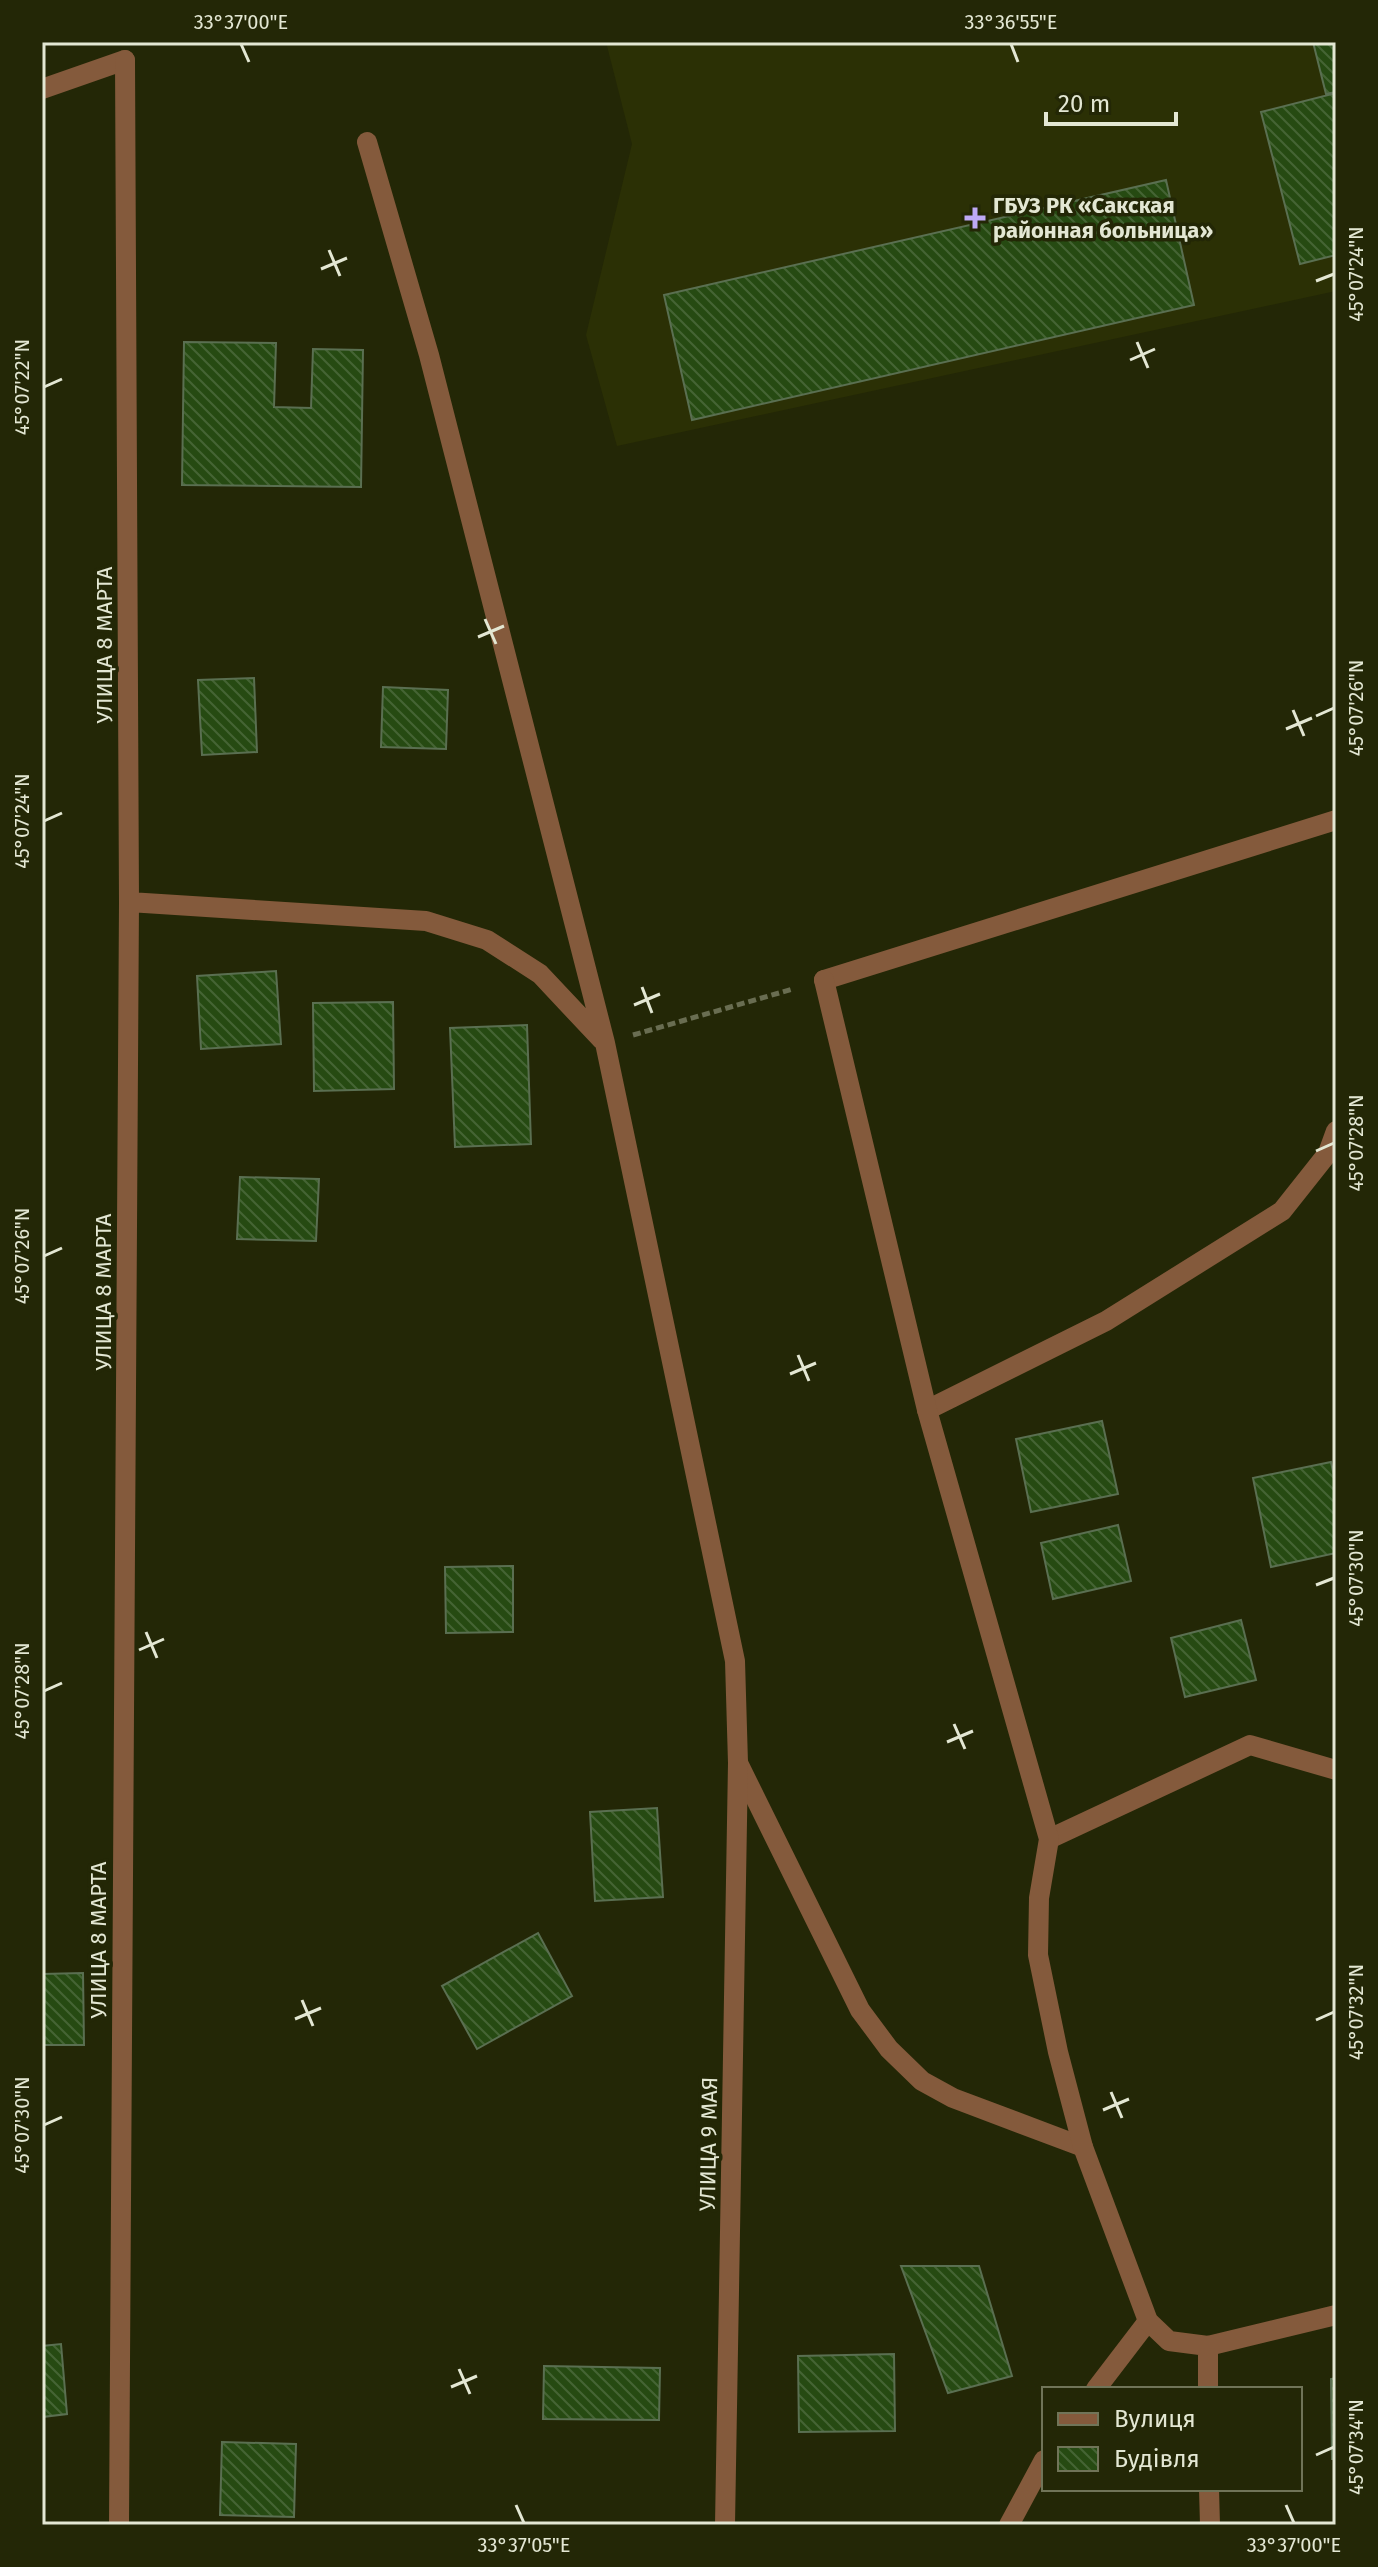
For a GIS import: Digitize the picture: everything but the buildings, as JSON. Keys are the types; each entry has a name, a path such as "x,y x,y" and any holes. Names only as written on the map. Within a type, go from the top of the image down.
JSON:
{"street":[{"name":"УЛИЦА 8 МАРТА","path":"42,89 125,60 129,902 119,2525"},
{"name":"УЛИЦА 9 МАЯ","path":"367,142 429,355 605,1043 735,1661 738,1763 725,2525"},
{"path":"1336,820 824,980 927,1410 1049,1839 1039,1898 1038,1955 1058,2052 1083,2147 1148,2321 1169,2341 1208,2346 1336,2315"},
{"path":"129,902 426,921 487,940 540,974 605,1043"},
{"path":"927,1410 1106,1321 1282,1211 1328,1153 1336,1131"},
{"path":"1049,1839 1250,1745 1336,1770"},
{"path":"738,1763 860,2010 889,2049 922,2081 953,2098 1083,2147"},
{"path":"1098,2387 1148,2321"},
{"path":"1208,2346 1208,2387"},
{"path":"1009,2525 1042,2464"},
{"path":"1209,2491 1210,2525"}],"path":[{"path":"605,1043 824,980"}],"shaded area":[{"name":"ГБУЗ РК «Сакская районная больница»","path":"606,42 1336,42 1336,291 617,446 586,335 632,144"}],"place":[{"name":"ГБУЗ РК «Сакская районная больница»","path":"975,218"}]}
